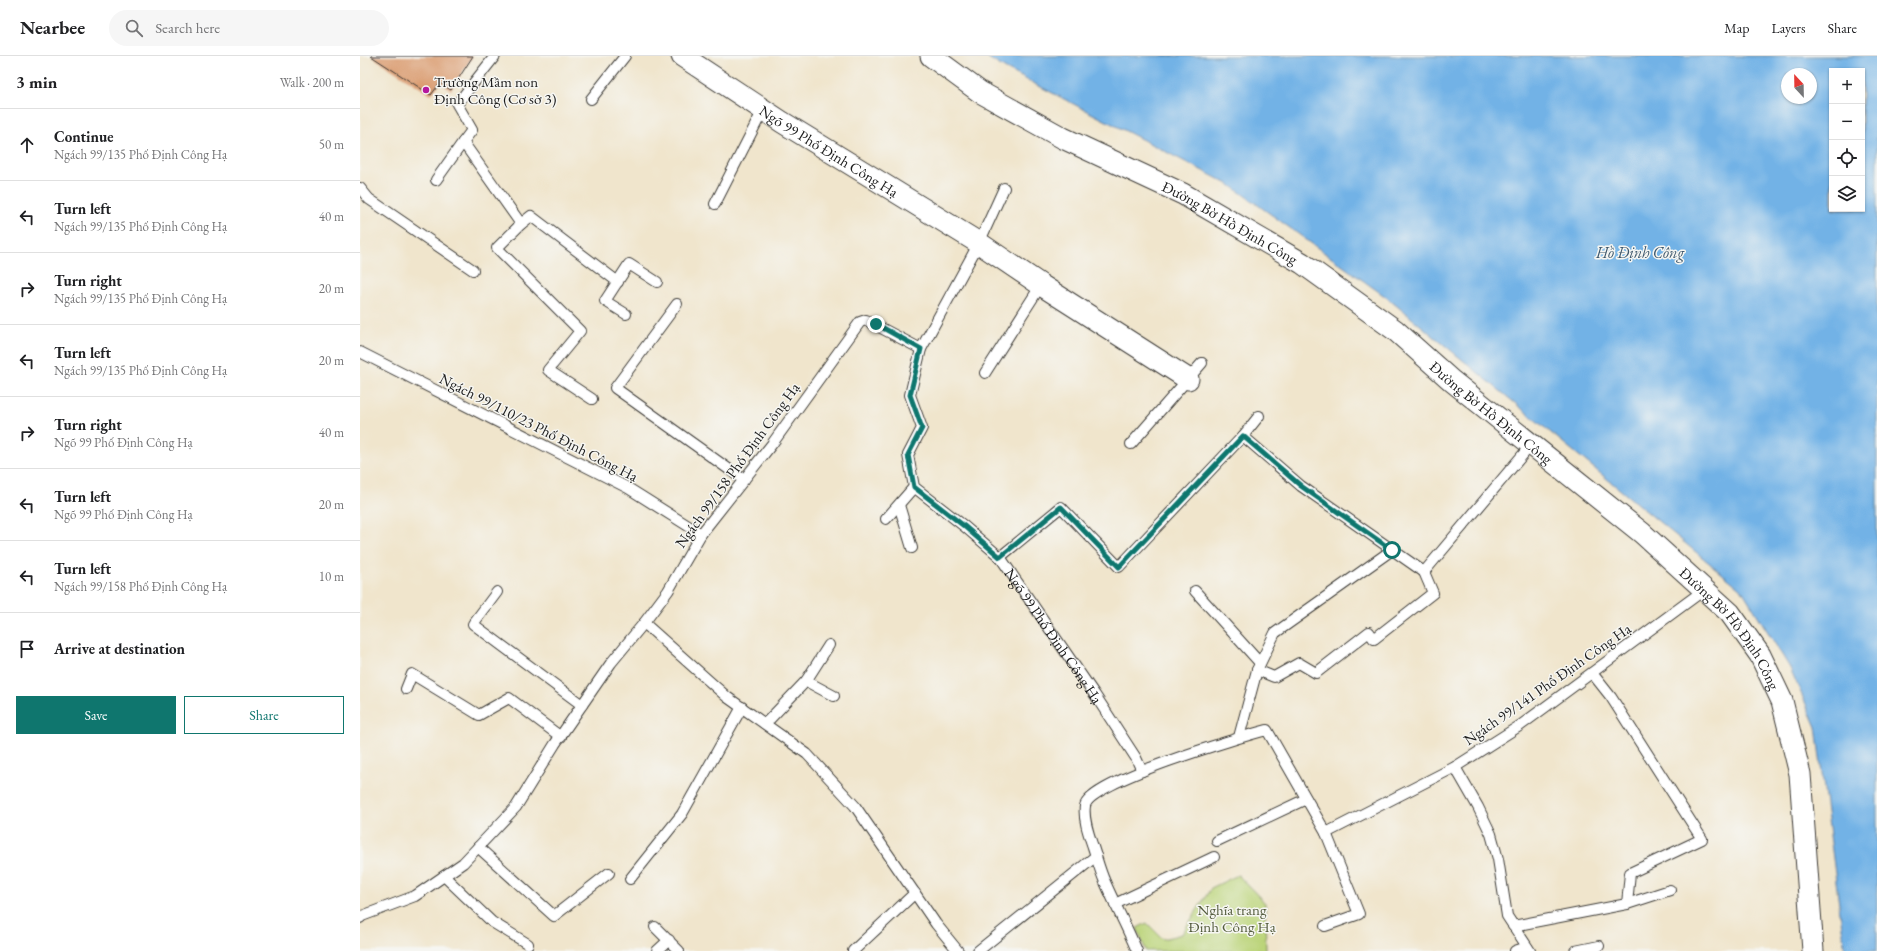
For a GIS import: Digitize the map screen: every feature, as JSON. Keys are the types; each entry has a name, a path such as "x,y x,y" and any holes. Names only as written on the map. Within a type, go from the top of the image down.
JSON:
{"street":[{"name":"Ngõ 99 Phố Định Công Hạ","path":"682,56 763,110 979,242 1041,285 1188,379"},
{"name":"Đường Bờ Hồ Định Công","path":"931,56 980,92 1063,138 1183,194 1302,263 1395,330 1452,381 1642,533 1730,613 1760,655 1782,700 1800,774 1813,951"}],"lane":[{"path":"436,180 472,130 457,104 495,56"},
{"path":"591,99 625,56"},
{"path":"715,204 763,110"},
{"path":"463,142 521,224"},
{"path":"360,188 369,199 473,270"},
{"path":"886,519 914,487 908,455 922,428 910,395 921,349 979,242 1004,188"},
{"path":"592,399 548,370 580,331 497,248 531,216 618,282"},
{"path":"626,314 605,301 629,264 656,282"},
{"path":"985,373 1041,285"},
{"path":"677,304 615,388 744,480"},
{"name":"Ngách 99/158 Phố Định Công Hạ","path":"361,916 415,896 463,863 516,807 610,663 644,623 668,591 701,534 744,480 863,320 876,324 921,349"},
{"name":"Ngách 99/110/23 Phố Định Công Hạ","path":"360,353 628,488 701,534"},
{"path":"1131,444 1202,363"},
{"path":"1000,557 1061,507 1119,567 1243,436 1259,416"},
{"path":"1195,591 1259,667 1274,676 1300,663 1316,673 1369,632 1374,639 1433,593 1424,572 1301,486 1243,436"},
{"path":"1424,572 1531,445"},
{"name":"Ngõ 99 Phố Định Công Hạ","path":"914,487 964,526 1000,557 1095,695 1136,758 1142,771"},
{"path":"898,505 912,548"},
{"path":"1239,737 1259,667 1275,633 1392,550"},
{"name":"Ngách 99/141 Phố Định Công Hạ","path":"1326,834 1455,767 1521,725 1704,590"},
{"path":"497,592 473,624 582,705"},
{"path":"644,623 727,696 807,754 855,806 936,924 958,951"},
{"path":"765,724 806,681 829,645"},
{"path":"1592,673 1611,697 1702,839 1630,873 1627,904"},
{"path":"406,689 412,674 479,715 509,698 561,737"},
{"path":"806,681 834,696"},
{"path":"630,879 682,814 742,707"},
{"path":"1137,951 1104,881 1086,818 1085,806 1087,799 1096,792 1142,771 1239,737 1267,730 1326,834 1359,914 1325,926"},
{"path":"1455,767 1478,807 1491,834 1498,859 1507,916 1529,949 1515,951"},
{"path":"1216,842 1306,799"},
{"path":"478,847 554,916 609,872"},
{"path":"978,951 1096,856"},
{"path":"1116,904 1214,857"},
{"path":"444,876 492,922 528,944"},
{"path":"1513,926 1627,904 1670,890"},
{"path":"853,951 915,893"},
{"path":"655,927 679,951"},
{"path":"657,951 669,940"},
{"path":"1575,951 1599,946"}],"green space":[{"name":"Nghĩa trang Định Công Hạ","path":"1238,875 1265,903 1266,951 1146,951 1137,928 1147,923 1163,939 1182,934 1211,888"}],"water":[{"name":"Hồ Định Công","path":"985,56 1877,56 1877,951 1845,951 1816,727 1790,668 1742,590 1386,297 1230,185 1006,69"}],"building":[{"path":"371,56 473,56 451,90 440,83 431,95"}],"place":[{"name":"Trường Mầm non Định Công (Cơ sở 3)","path":"426,90"}],"route":[{"path":"876,324 921,349 910,395 922,428 908,455 914,487 926,498 964,526 1000,557 1061,507 1119,567 1243,436 1301,486 1392,550"}]}
